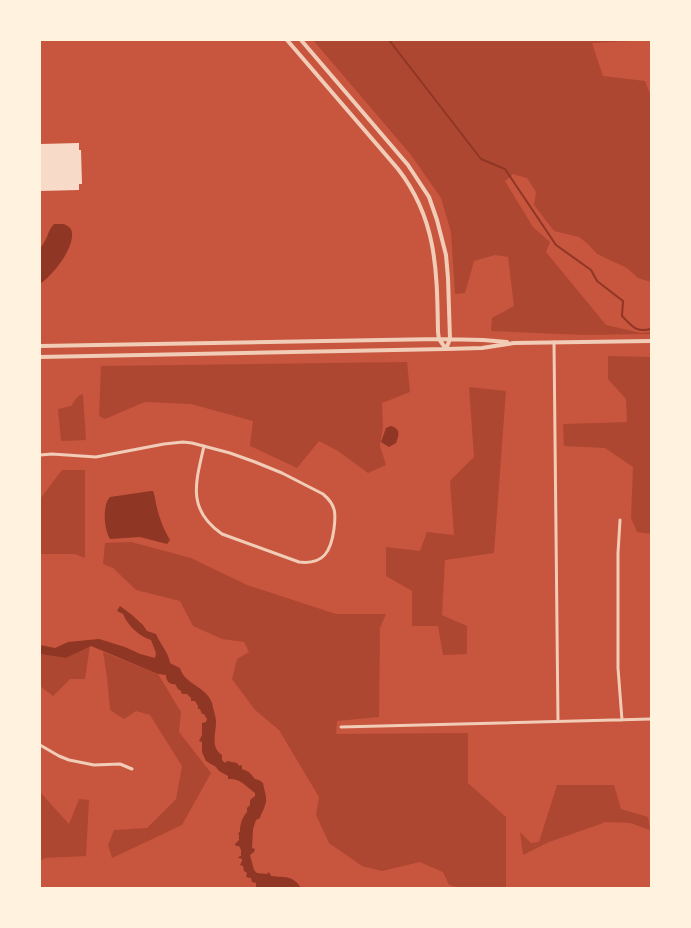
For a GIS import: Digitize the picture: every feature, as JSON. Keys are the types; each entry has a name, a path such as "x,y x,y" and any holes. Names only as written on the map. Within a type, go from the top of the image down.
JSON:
{"street":[{"path":"287,40 406,178 418,201 424,214 435,257 439,339 446,349"},
{"path":"301,40 408,165 429,197 448,266 450,339 446,349"},
{"path":"347,110 355,102"},
{"path":"424,214 434,211"},
{"path":"40,346 439,339 514,343 651,341"},
{"path":"554,342 558,721"},
{"path":"40,356 446,349 482,348 514,343"},
{"path":"40,455 96,457 183,442 204,446 255,462 282,473 328,498 336,517 332,543 328,551 314,562 299,562 222,534 214,528 203,517 196,494 196,479 204,446"},
{"path":"620,520 618,553 618,668 622,720"},
{"path":"341,727 651,719"},
{"path":"40,745 59,756 75,762 94,765 120,764 132,769"}],"shaded area":[{"path":"313,40 651,40 592,43 603,76 645,81 651,96 651,282 638,278 627,268 597,254 579,237 554,231 534,205 536,192 527,178 513,174 505,181 533,227 550,242 546,252 606,325 641,333 651,332 651,334 583,335 491,331 492,318 514,306 508,257 495,255 474,261 465,293 455,294 451,232 441,198 411,155"},
{"path":"54,224 64,224 70,227 72,239 70,247 61,262 40,284 40,248"},
{"path":"608,356 651,357 651,534 637,532 631,518 633,467 605,448 564,446 563,424 627,422 626,399 608,379"},
{"path":"407,362 410,392 382,403 383,427 380,446 386,465 368,473 338,451 319,441 297,468 250,446 253,421 191,404 145,402 105,419 99,416 101,366"},
{"path":"469,387 506,391 494,553 445,560 442,615 467,626 467,654 443,655 438,626 412,626 412,591 386,576 386,547 420,551 427,532 454,535 450,481 474,457"},
{"path":"83,394 86,440 61,441 58,409 71,406 78,396"},
{"path":"391,426 398,431 398,435 396,443 389,447 381,442 386,428"},
{"path":"62,470 85,470 85,558 75,554 40,554 40,499"},
{"path":"153,491 160,518 170,540 167,544 140,537 110,539 106,530 105,511 110,497"},
{"path":"131,542 191,558 247,585 336,614 386,614 380,628 379,717 337,721 336,734 468,733 468,783 506,817 506,888 462,888 449,885 443,872 420,862 382,871 362,866 329,843 316,815 319,797 279,730 255,710 232,679 237,659 249,652 244,642 222,639 193,626 180,601 136,590 113,568 103,564 105,543"},
{"path":"120,606 143,625 147,631 156,634 170,663 180,668 186,678 209,698 216,720 214,740 218,752 222,755 222,760 225,763 227,761 237,763 239,766 241,765 242,769 263,783 266,803 253,829 252,848 255,849 250,855 254,870 257,873 267,874 269,872 271,876 291,879 301,888 257,888 256,883 252,882 251,878 246,877 247,873 244,871 243,866 240,865 242,859 238,857 241,856 241,850 235,844 239,840 240,826 250,805 250,800 255,796 255,793 240,781 228,779 228,776 206,761 202,752 202,742 199,741 202,735 202,723 206,722 207,719 198,709 195,701 191,701 187,694 182,694 175,684 167,680 166,675 158,674 91,646 66,658 40,654 40,645 55,648 68,642 99,639 155,658 156,653 151,640 134,630 123,614 117,611"},
{"path":"90,646 85,679 70,679 53,696 40,686 40,654 66,658"},
{"path":"103,652 158,674 181,712 179,732 211,773 182,825 112,858 108,845 114,830 147,828 176,799 182,766 150,715 136,711 124,719 110,710"},
{"path":"557,785 614,785 621,809 648,817 650,830 630,823 606,822 549,842 523,855 520,832 531,843 539,842"},
{"path":"40,792 69,824 79,799 89,800 86,856 45,858 40,861"}],"building":[{"path":"79,143 82,184 79,184 79,190 40,191 40,144"}],"waterway":[{"path":"389,40 481,159 505,169 556,245 591,270 597,281 623,301 622,316 632,326 642,330 651,329"}]}
